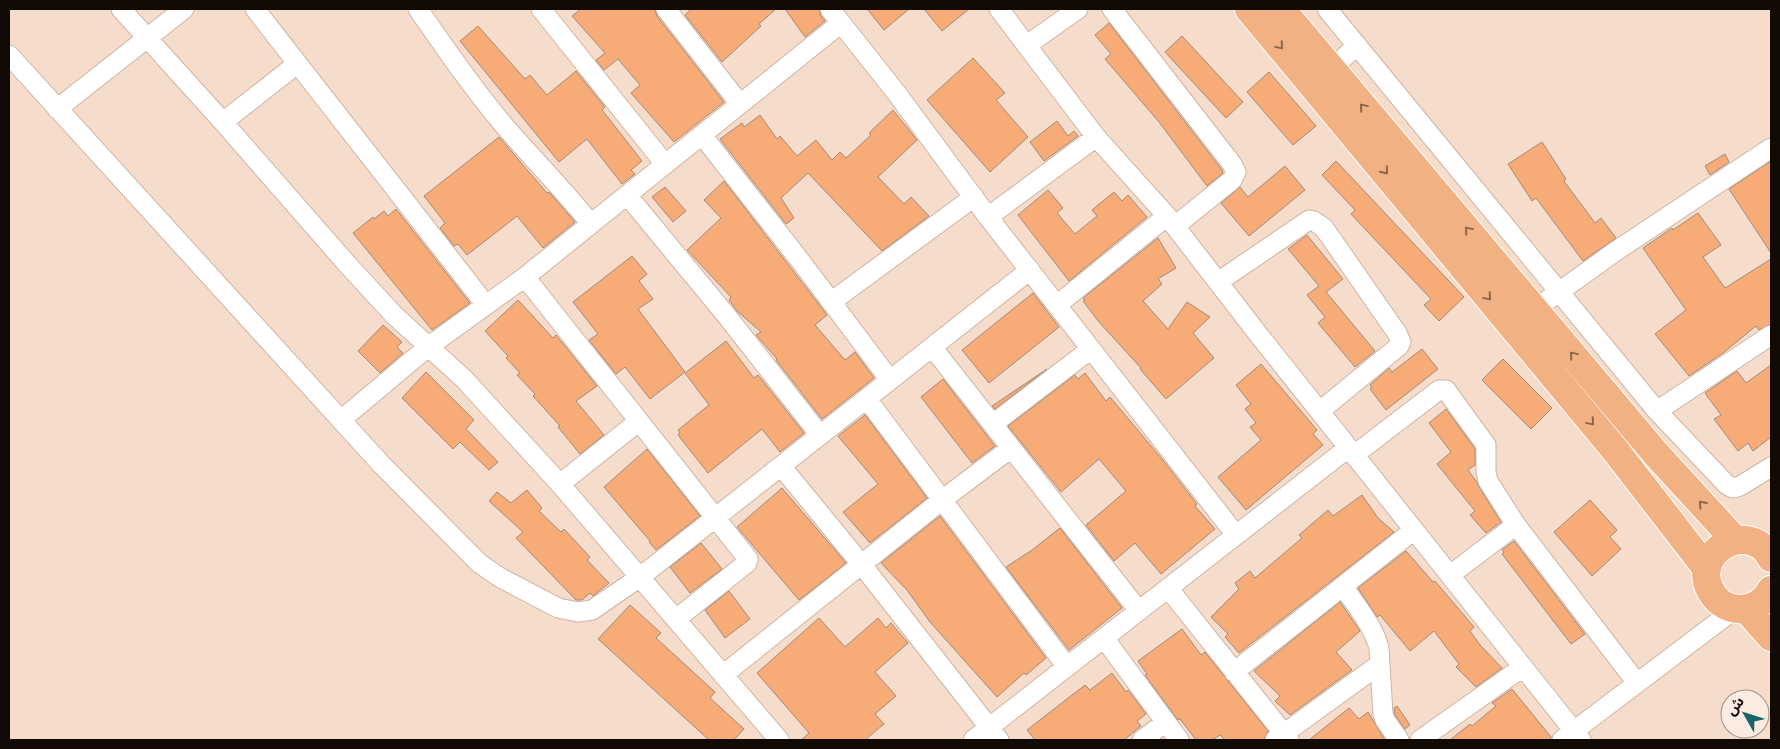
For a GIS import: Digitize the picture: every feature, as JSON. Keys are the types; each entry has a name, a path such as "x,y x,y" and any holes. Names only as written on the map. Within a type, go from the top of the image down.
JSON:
{"highway":[{"path":"1249,9 1615,450 1707,569"},
{"path":"1281,9 1657,455 1734,540"},
{"path":"1771,558 1763,547 1757,544 1750,541 1734,540 1722,546 1712,556 1707,569 1706,580 1716,599 1724,605 1740,609 1758,605 1768,596 1771,590"},
{"path":"1740,609 1771,637"}],"street":[{"path":"121,9 394,315 464,379 560,484 779,740"},
{"path":"57,109 184,9"},
{"path":"255,9 486,305"},
{"path":"418,9 502,123 591,224"},
{"path":"541,9 665,164"},
{"path":"666,9 740,104"},
{"path":"999,9 1096,137 1171,221 1523,667 1572,737 1637,683 1740,609"},
{"path":"1027,45 1078,9"},
{"path":"1057,305 1171,221 1232,180 1236,172 1232,164 1112,9"},
{"path":"1327,9 1657,411 1727,485 1733,488 1740,486 1771,467"},
{"path":"342,420 428,347 525,277 740,104 836,16 988,217 1236,534"},
{"path":"1331,70 1357,45"},
{"path":"9,55 381,464 479,563 499,578 558,608 578,612 592,610 640,576 1030,270"},
{"path":"223,122 297,64"},
{"path":"702,135 890,380"},
{"path":"988,217 1096,137"},
{"path":"1535,309 1616,251 1771,148"},
{"path":"627,195 726,315 820,435"},
{"path":"831,302 974,197"},
{"path":"1218,282 1309,220 1314,220 1324,228 1398,333 1401,342 1399,346 1320,412"},
{"path":"525,277 716,517 748,561 676,619"},
{"path":"1657,411 1771,335"},
{"path":"932,347 1139,611"},
{"path":"993,424 1092,349"},
{"path":"973,740 995,734 1067,667 1236,534 1439,390 1446,390 1486,445 1488,481 1516,526 1637,683"},
{"path":"866,399 1067,667"},
{"path":"560,484 639,421"},
{"path":"723,675 942,500 1012,448"},
{"path":"781,466 862,565 995,734"},
{"path":"1450,575 1516,526"},
{"path":"1234,672 1414,530"},
{"path":"1343,586 1372,628 1376,638 1380,664 1383,714 1399,740"},
{"path":"1168,588 1234,672 1282,738 1380,664"},
{"path":"1104,638 1179,740"},
{"path":"1420,740 1523,667"},
{"path":"1142,740 1166,722"}],"building":[{"path":"581,9 655,9 657,16 724,102 674,142 631,93 640,85 618,59 604,70 596,60 605,53 572,16"},
{"path":"691,9 776,9 759,24 761,26 722,62 685,15"},
{"path":"785,9 819,9 825,21 805,37"},
{"path":"867,9 909,9 884,30"},
{"path":"924,9 969,9 942,31"},
{"path":"1109,23 1222,170 1223,173 1207,186 1159,122 1105,59 1111,54 1095,35"},
{"path":"478,26 525,79 530,75 547,95 576,71 605,107 602,110 642,161 631,170 635,174 622,184 587,139 559,162 460,41"},
{"path":"1182,36 1243,102 1226,118 1165,52"},
{"path":"973,58 1005,93 996,100 1028,137 990,172 927,100"},
{"path":"1269,72 1316,126 1293,145 1247,92"},
{"path":"893,110 917,140 878,177 904,204 911,197 929,216 882,251 808,173 781,198 794,218 786,224 720,139 742,123 744,127 760,115 777,139 780,136 797,156 816,140 832,160 840,152 846,158 871,135 869,133"},
{"path":"1057,121 1068,136 1074,131 1078,136 1044,161 1030,142"},
{"path":"499,137 547,193 549,192 575,222 543,248 517,216 467,255 458,244 454,246 440,228 445,223 424,196"},
{"path":"1542,142 1566,179 1564,181 1595,223 1601,218 1616,238 1583,261 1536,198 1532,201 1508,164"},
{"path":"1725,154 1729,162 1710,175 1705,166"},
{"path":"1336,161 1464,297 1439,321 1424,305 1431,299 1351,214 1355,210 1322,175"},
{"path":"1771,161 1771,253 1729,189"},
{"path":"1285,166 1305,190 1249,236 1221,203 1240,187 1248,197"},
{"path":"724,181 827,315 815,325 845,360 855,352 874,378 822,419 777,359 756,335 761,332 737,311 729,300 731,297 687,250 721,218 704,200"},
{"path":"665,187 686,211 673,222 652,197"},
{"path":"1048,190 1063,208 1057,213 1075,234 1097,216 1092,210 1114,192 1122,201 1128,195 1147,217 1069,281 1018,215"},
{"path":"396,209 470,303 432,330 353,233 373,217 374,219 384,211 388,216"},
{"path":"1698,213 1721,245 1703,257 1725,288 1771,259 1771,324 1759,330 1756,326 1723,353 1689,376 1655,334 1686,310 1643,248"},
{"path":"1307,235 1343,279 1326,292 1375,351 1355,367 1318,323 1325,317 1307,295 1319,286 1288,249"},
{"path":"1158,238 1176,268 1158,279 1162,284 1143,301 1168,329 1187,302 1210,317 1193,333 1214,358 1166,399 1083,301 1085,300 1083,298"},
{"path":"632,256 647,274 639,281 653,299 638,309 685,372 650,399 625,367 616,374 589,340 598,334 573,302"},
{"path":"1033,293 1059,327 989,383 962,350"},
{"path":"518,300 553,338 556,335 597,386 576,401 604,435 580,454 558,427 560,426 533,396 535,394 517,375 520,373 506,358 508,356 485,331"},
{"path":"383,325 402,342 397,347 403,353 380,373 358,351"},
{"path":"726,341 754,378 758,375 804,433 780,452 762,429 708,473 678,435 680,433 678,430 709,405 685,373"},
{"path":"1422,349 1438,369 1386,410 1370,389 1372,388 1370,385 1389,368 1392,372"},
{"path":"1503,359 1552,408 1531,429 1482,380"},
{"path":"1261,364 1317,430 1313,434 1323,445 1246,510 1218,477 1261,440 1250,427 1256,423 1245,409 1251,404 1236,385"},
{"path":"1771,365 1771,437 1753,451 1748,443 1738,451 1714,419 1721,415 1705,393 1737,371 1746,383"},
{"path":"1047,369 995,409 992,406"},
{"path":"426,372 474,420 466,429 498,462 489,470 460,442 453,449 402,398"},
{"path":"1085,373 1106,401 1110,397 1162,459 1197,504 1195,506 1215,529 1161,574 1135,543 1114,561 1086,525 1126,491 1099,459 1061,492 1008,426 1075,375 1078,379"},
{"path":"943,379 995,446 972,463 921,397"},
{"path":"1446,409 1475,449 1475,465 1468,470 1501,522 1486,533 1470,515 1475,511 1437,464 1451,452 1429,423"},
{"path":"865,415 927,498 870,543 843,512 878,484 838,436"},
{"path":"647,449 700,516 656,550 604,487"},
{"path":"782,488 846,563 799,600 737,527"},
{"path":"527,490 542,508 539,511 561,532 564,529 590,557 587,560 609,583 593,596 590,593 582,600 576,600 516,538 523,532 489,501 497,492 511,503"},
{"path":"1362,495 1378,518 1394,532 1239,653 1225,637 1228,634 1211,617 1239,589 1235,583 1250,571 1255,578 1302,538 1299,535 1328,510 1333,516"},
{"path":"1590,500 1617,530 1610,537 1621,549 1592,576 1554,532"},
{"path":"940,516 1046,658 1026,675 1024,673 997,697 930,622 907,590 881,563"},
{"path":"1060,528 1122,608 1069,650 1006,567"},
{"path":"1514,541 1585,634 1571,644 1502,554 1504,552 1502,550"},
{"path":"701,543 722,569 690,593 670,567"},
{"path":"1406,551 1433,582 1435,581 1474,627 1470,631 1480,645 1502,668 1476,687 1456,667 1459,664 1434,631 1410,651 1380,615 1377,617 1358,588"},
{"path":"729,591 750,619 725,638 705,610"},
{"path":"1340,602 1360,631 1336,652 1352,670 1290,715 1275,701 1280,696 1254,671"},
{"path":"630,605 661,633 656,638 715,692 710,698 744,729 734,740 709,740 598,639"},
{"path":"819,618 845,647 878,618 886,628 891,623 908,643 875,672 896,696 875,714 884,724 865,740 801,740 809,733 757,673"},
{"path":"1182,629 1201,655 1205,652 1268,731 1264,740 1225,740 1220,735 1212,740 1196,740 1180,719 1178,720 1145,675 1147,674 1138,661"},
{"path":"1112,673 1146,714 1137,721 1141,726 1124,740 1035,740 1027,730 1085,685 1090,690"},
{"path":"1512,689 1551,737 1551,740 1450,740 1470,724 1472,726 1496,706 1492,703"},
{"path":"1397,706 1410,725 1405,729 1395,715 1394,708"},
{"path":"1349,708 1359,719 1368,712 1385,740 1309,740"}]}
